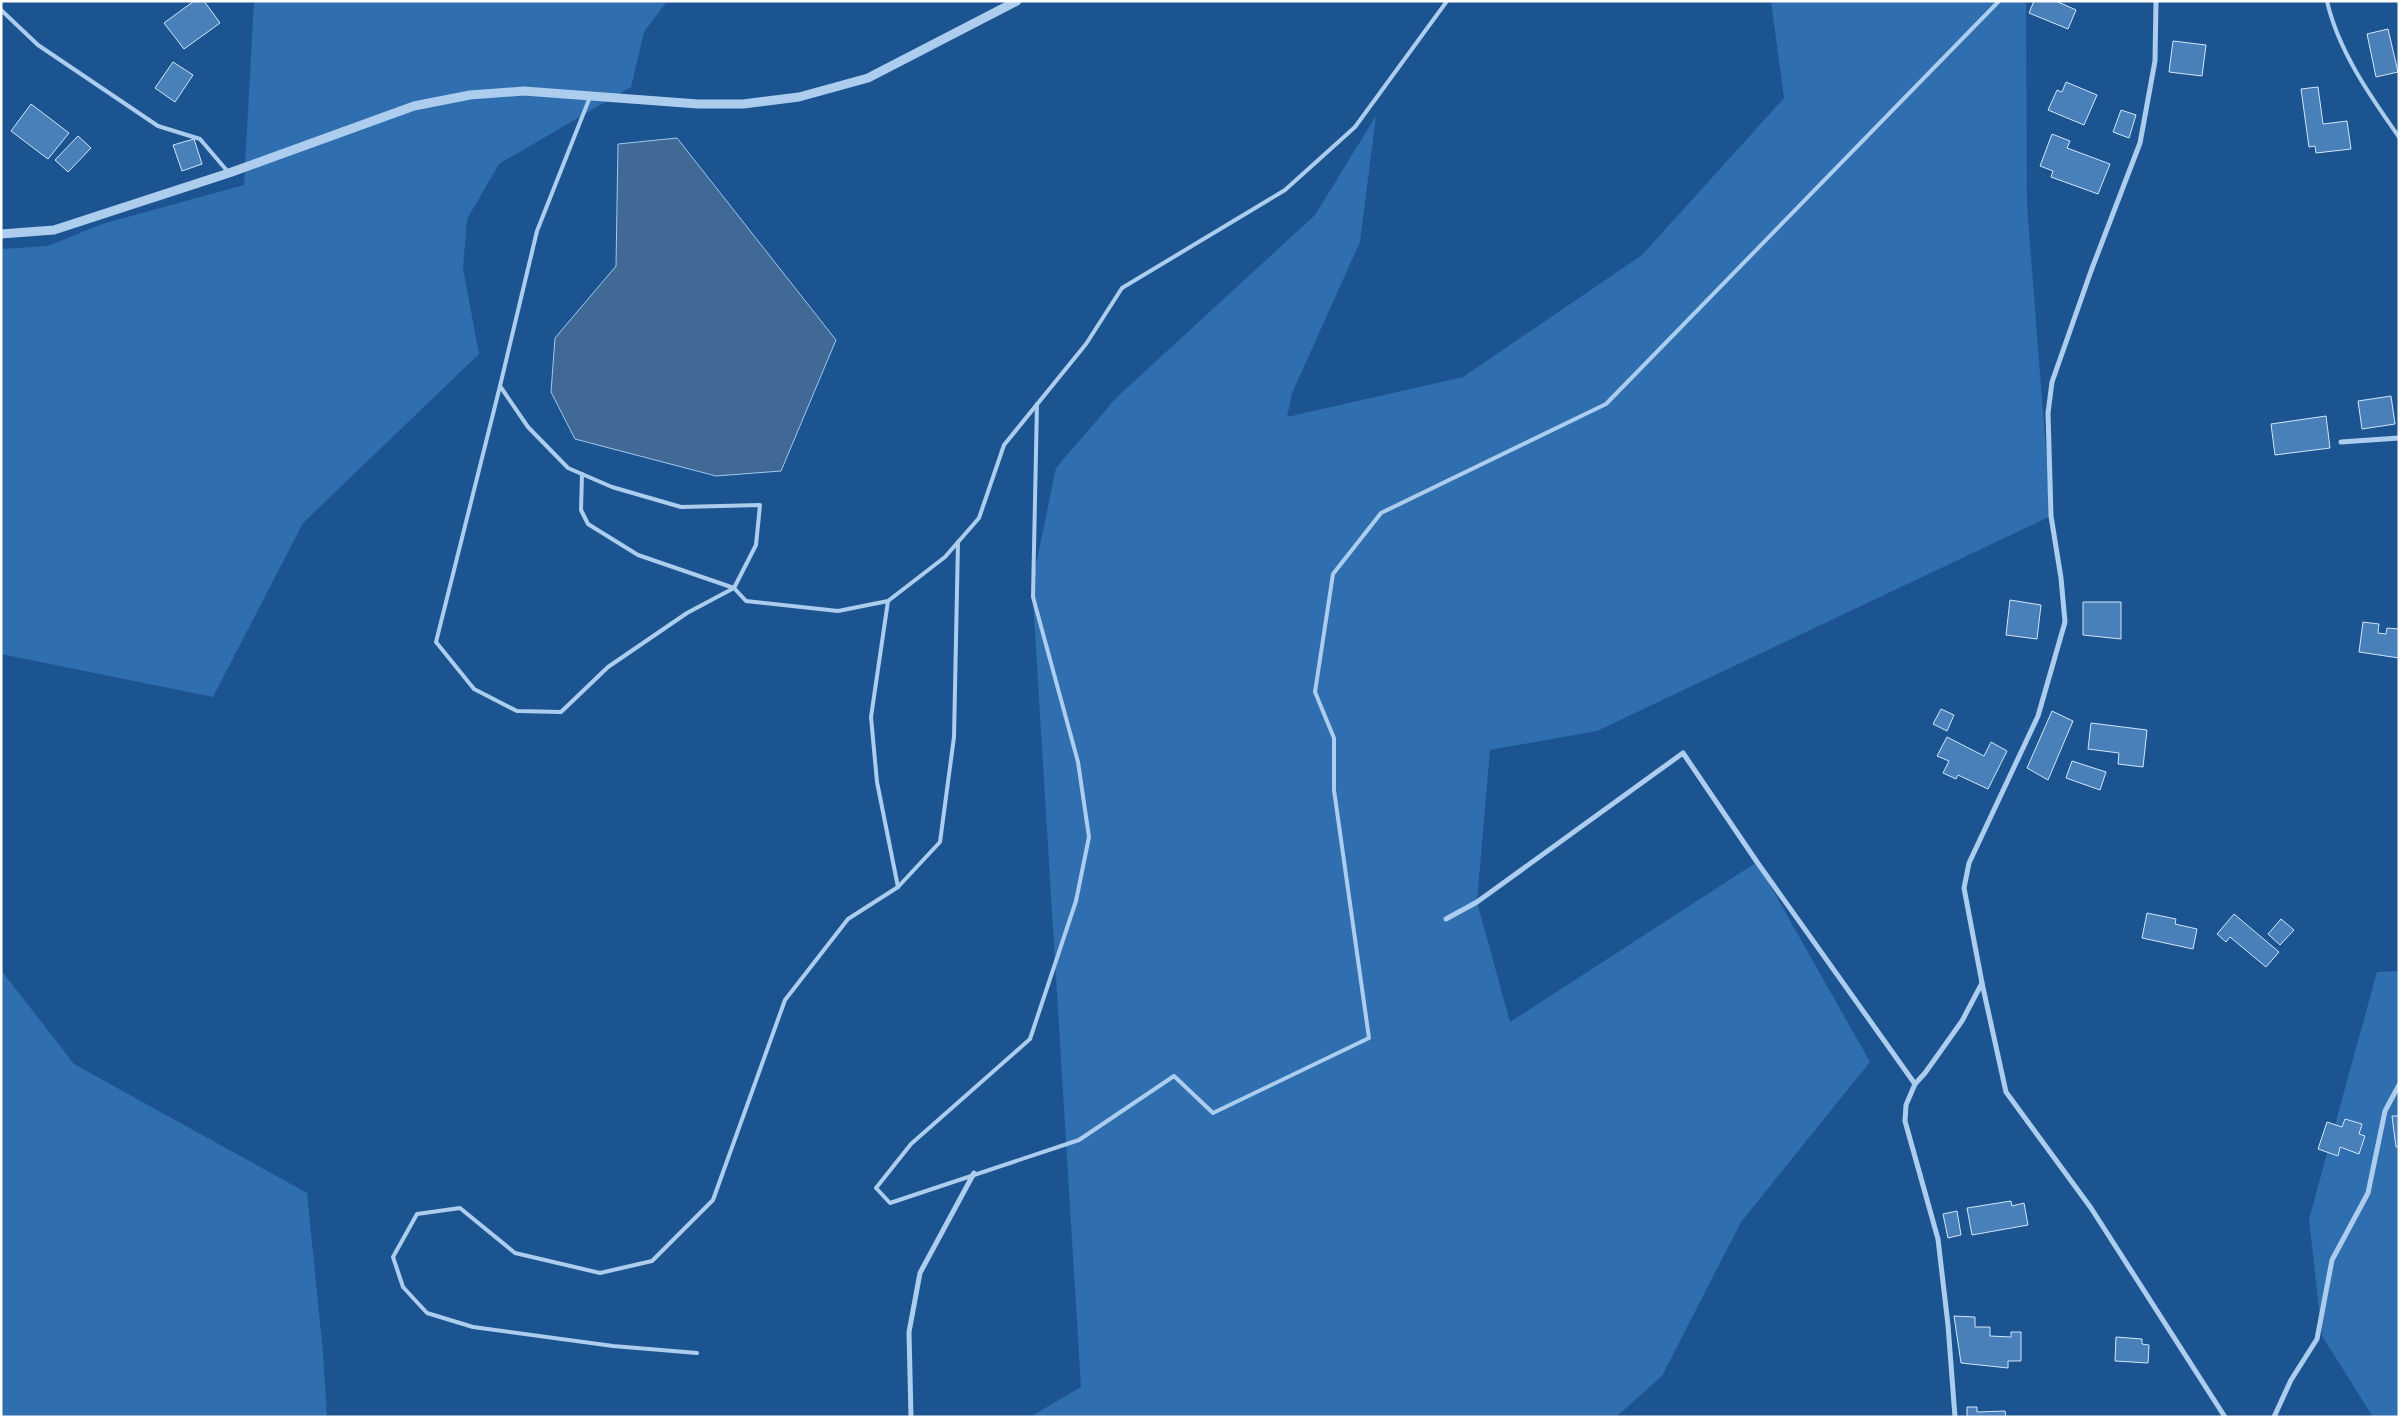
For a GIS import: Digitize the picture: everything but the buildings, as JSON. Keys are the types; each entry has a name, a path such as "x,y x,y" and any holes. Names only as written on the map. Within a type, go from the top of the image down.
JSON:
{"street":[{"path":"1,234 54,230 228,173 414,106 470,95 524,91 698,104 743,104 799,97 868,78 1017,1"},
{"path":"2156,1 2155,61 2140,142 2091,271 2052,382 2048,413 2051,516 2061,578 2065,622 2038,716 1969,863 1964,888 1982,984 2006,1092 2091,1208 2225,1417"},
{"path":"2341,442 2399,438"},
{"path":"1446,919 1477,902 1683,752 1757,862 1915,1084"},
{"path":"1954,1417 1948,1324 1938,1239 1905,1122 1906,1105 1915,1084 1962,1021 1982,984"},
{"path":"2274,1417 2291,1380 2317,1339 2332,1260 2368,1193 2385,1111 2399,1085"},
{"path":"912,1417 909,1332 920,1273 974,1174"}],"lane":[{"path":"582,474 581,510 588,524 638,555 734,588 746,601 838,610 888,600 944,557 979,518 1004,444 1086,344 1122,288 1285,190 1355,127 1447,1"},
{"path":"1037,404 1033,597 1078,762 1089,837 1076,901 1030,1039 911,1144 876,1188 890,1203 1079,1140 1174,1076 1213,1113 1369,1038 1334,790 1334,738 1315,692 1333,574 1381,513 1606,404 1999,1"},
{"path":"2327,1 2332,22 2371,98 2399,137"},
{"path":"1,10 38,45 158,126 200,139 228,173"},
{"path":"500,386 528,427 568,468 612,487 681,507 760,505 756,545 734,588 686,613 608,667 561,712 517,711 474,689 436,642 537,231 591,95"},
{"path":"697,1354 613,1346 473,1327 427,1313 403,1287 394,1257 417,1214 460,1208 516,1253 600,1273 652,1261 713,1200 785,1000 848,919 898,887 940,842 954,737 958,541"},
{"path":"888,600 871,717 877,782 898,887"}],"shaded area":[{"path":"254,1 667,1 644,32 631,87 499,164 467,219 463,268 479,354 303,523 213,697 1,654 1,249 48,246 102,224 244,185"},
{"path":"1771,1 2026,1 2027,205 2051,516 1597,731 1490,750 1477,902 1510,1022 1757,862 1870,1062 1741,1222 1662,1376 1616,1417 1030,1417 1081,1387 1032,584 1056,468 1116,398 1315,215 1376,116 1360,242 1292,393 1287,417 1463,377 1642,255 1784,98"},
{"path":"677,138 836,340 781,471 716,476 575,439 551,392 555,338 616,266 618,144"},
{"path":"1,970 74,1064 307,1193 323,1353 327,1417 1,1417"},
{"path":"2399,971 2399,1417 2373,1417 2322,1336 2309,1219 2377,972"}]}
